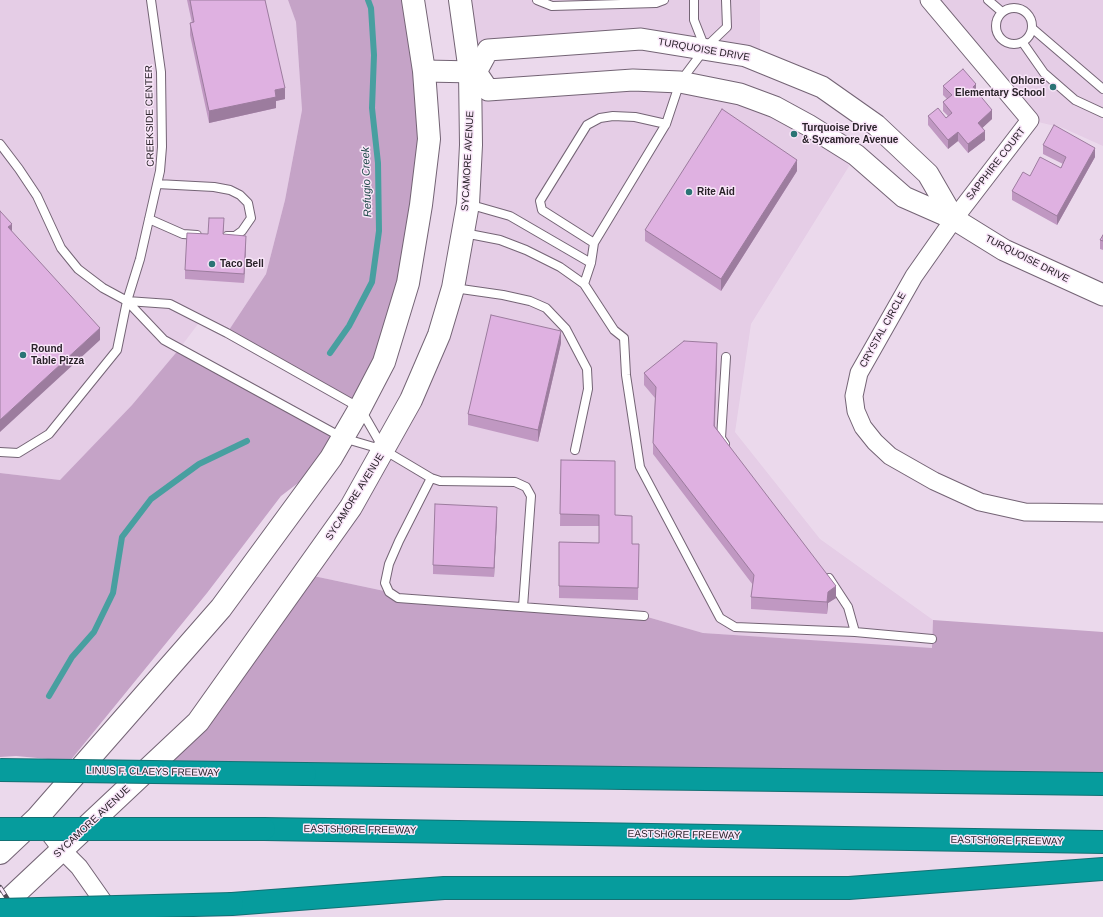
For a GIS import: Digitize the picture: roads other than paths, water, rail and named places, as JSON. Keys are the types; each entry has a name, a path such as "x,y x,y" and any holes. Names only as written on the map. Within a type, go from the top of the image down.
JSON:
{"highway":[{"name":"LINUS F. CLAEYS FREEWAY","path":"0,770 1103,784"},
{"name":"EASTSHORE FREEWAY","path":"0,829 264,828 1103,842"},
{"path":"0,909 232,904 444,888 849,888 1103,869"}],"main road":[{"path":"0,853 37,818 221,608 331,458 360,408 384,362 408,283 421,205 429,139 424,71 413,0"},
{"name":"SYCAMORE AVENUE","path":"0,909 198,722 351,507 411,400 438,335 453,288 468,204 473,72 460,0"}],"street":[{"name":"SAPPHIRE COURT","path":"929,0 1030,120 954,219"},
{"name":"TURQUOISE DRIVE","path":"954,219 928,174 876,125 822,87 746,56 705,48 641,39 488,50 473,72 488,90 633,80 680,82 740,94 775,107 808,125 856,155 904,197 954,219 1004,250 1103,295"},
{"path":"424,71 473,72"},
{"name":"CRYSTAL CIRCLE","path":"954,219 914,276 859,373 854,396 856,411 863,427 875,442 890,456 934,482 980,502 1025,512 1103,513"},
{"path":"37,818 62,850 79,867 115,917"}],"lane":[{"name":"CREEKSIDE CENTER","path":"0,452 18,453 49,434 117,350 127,301 160,171 162,147 161,72 151,0"},
{"path":"537,0 552,6 656,3 664,0"},
{"path":"694,0 694,20 705,48"},
{"path":"584,284 591,263 594,243 666,124 680,82 705,48 727,27 726,0"},
{"path":"988,0 1002,12"},
{"path":"1010,8 1019,8 1030,16 1033,28 1030,37 1023,43 1014,45 1010,44 999,36 996,28 997,19 1002,12 1010,8"},
{"path":"1033,28 1103,89"},
{"path":"1023,43 1044,73 1075,100 1103,113"},
{"path":"594,243 542,210 540,201 588,125 600,118 613,116 635,117 666,124"},
{"path":"0,144 20,169 37,196 50,225 66,253 78,269 103,288 127,301 164,340 343,438 384,450 431,478 440,481 515,482 526,487 531,496 523,607"},
{"path":"157,184 214,187 230,190 240,195 248,203 251,218 242,231 234,236 227,236"},
{"path":"468,204 510,216 591,263"},
{"path":"149,219 183,234 200,235"},
{"path":"463,233 500,240 526,250 560,267 584,284 614,330 624,338 626,374 640,468 720,618 735,627 855,632 932,639"},
{"path":"453,288 503,294 530,301 546,308 566,329 587,369 588,389 574,450"},
{"path":"127,301 170,304 227,333 360,408 384,450"},
{"path":"726,357 720,438 730,450"},
{"path":"431,478 389,564 385,583 389,592 398,598 644,616"},
{"path":"823,570 848,607 855,632"}],"waterway":[{"name":"Refugio Creek","path":"330,353 349,326 372,282 379,231 378,163 372,108 374,55 371,8 368,0"},
{"name":"Refugio Creek","path":"49,696 72,657 94,632 113,593 122,537 151,499 199,464 247,441"}],"railway":[{"path":"0,887 19,917"}],"place":[{"name":"Ohlone Elementary School","path":"1053,87"},
{"name":"Turquoise Drive & Sycamore Avenue","path":"794,134"},
{"name":"Rite Aid","path":"689,192"},
{"name":"Taco Bell","path":"212,264"},
{"name":"Round Table Pizza","path":"23,355"}]}
